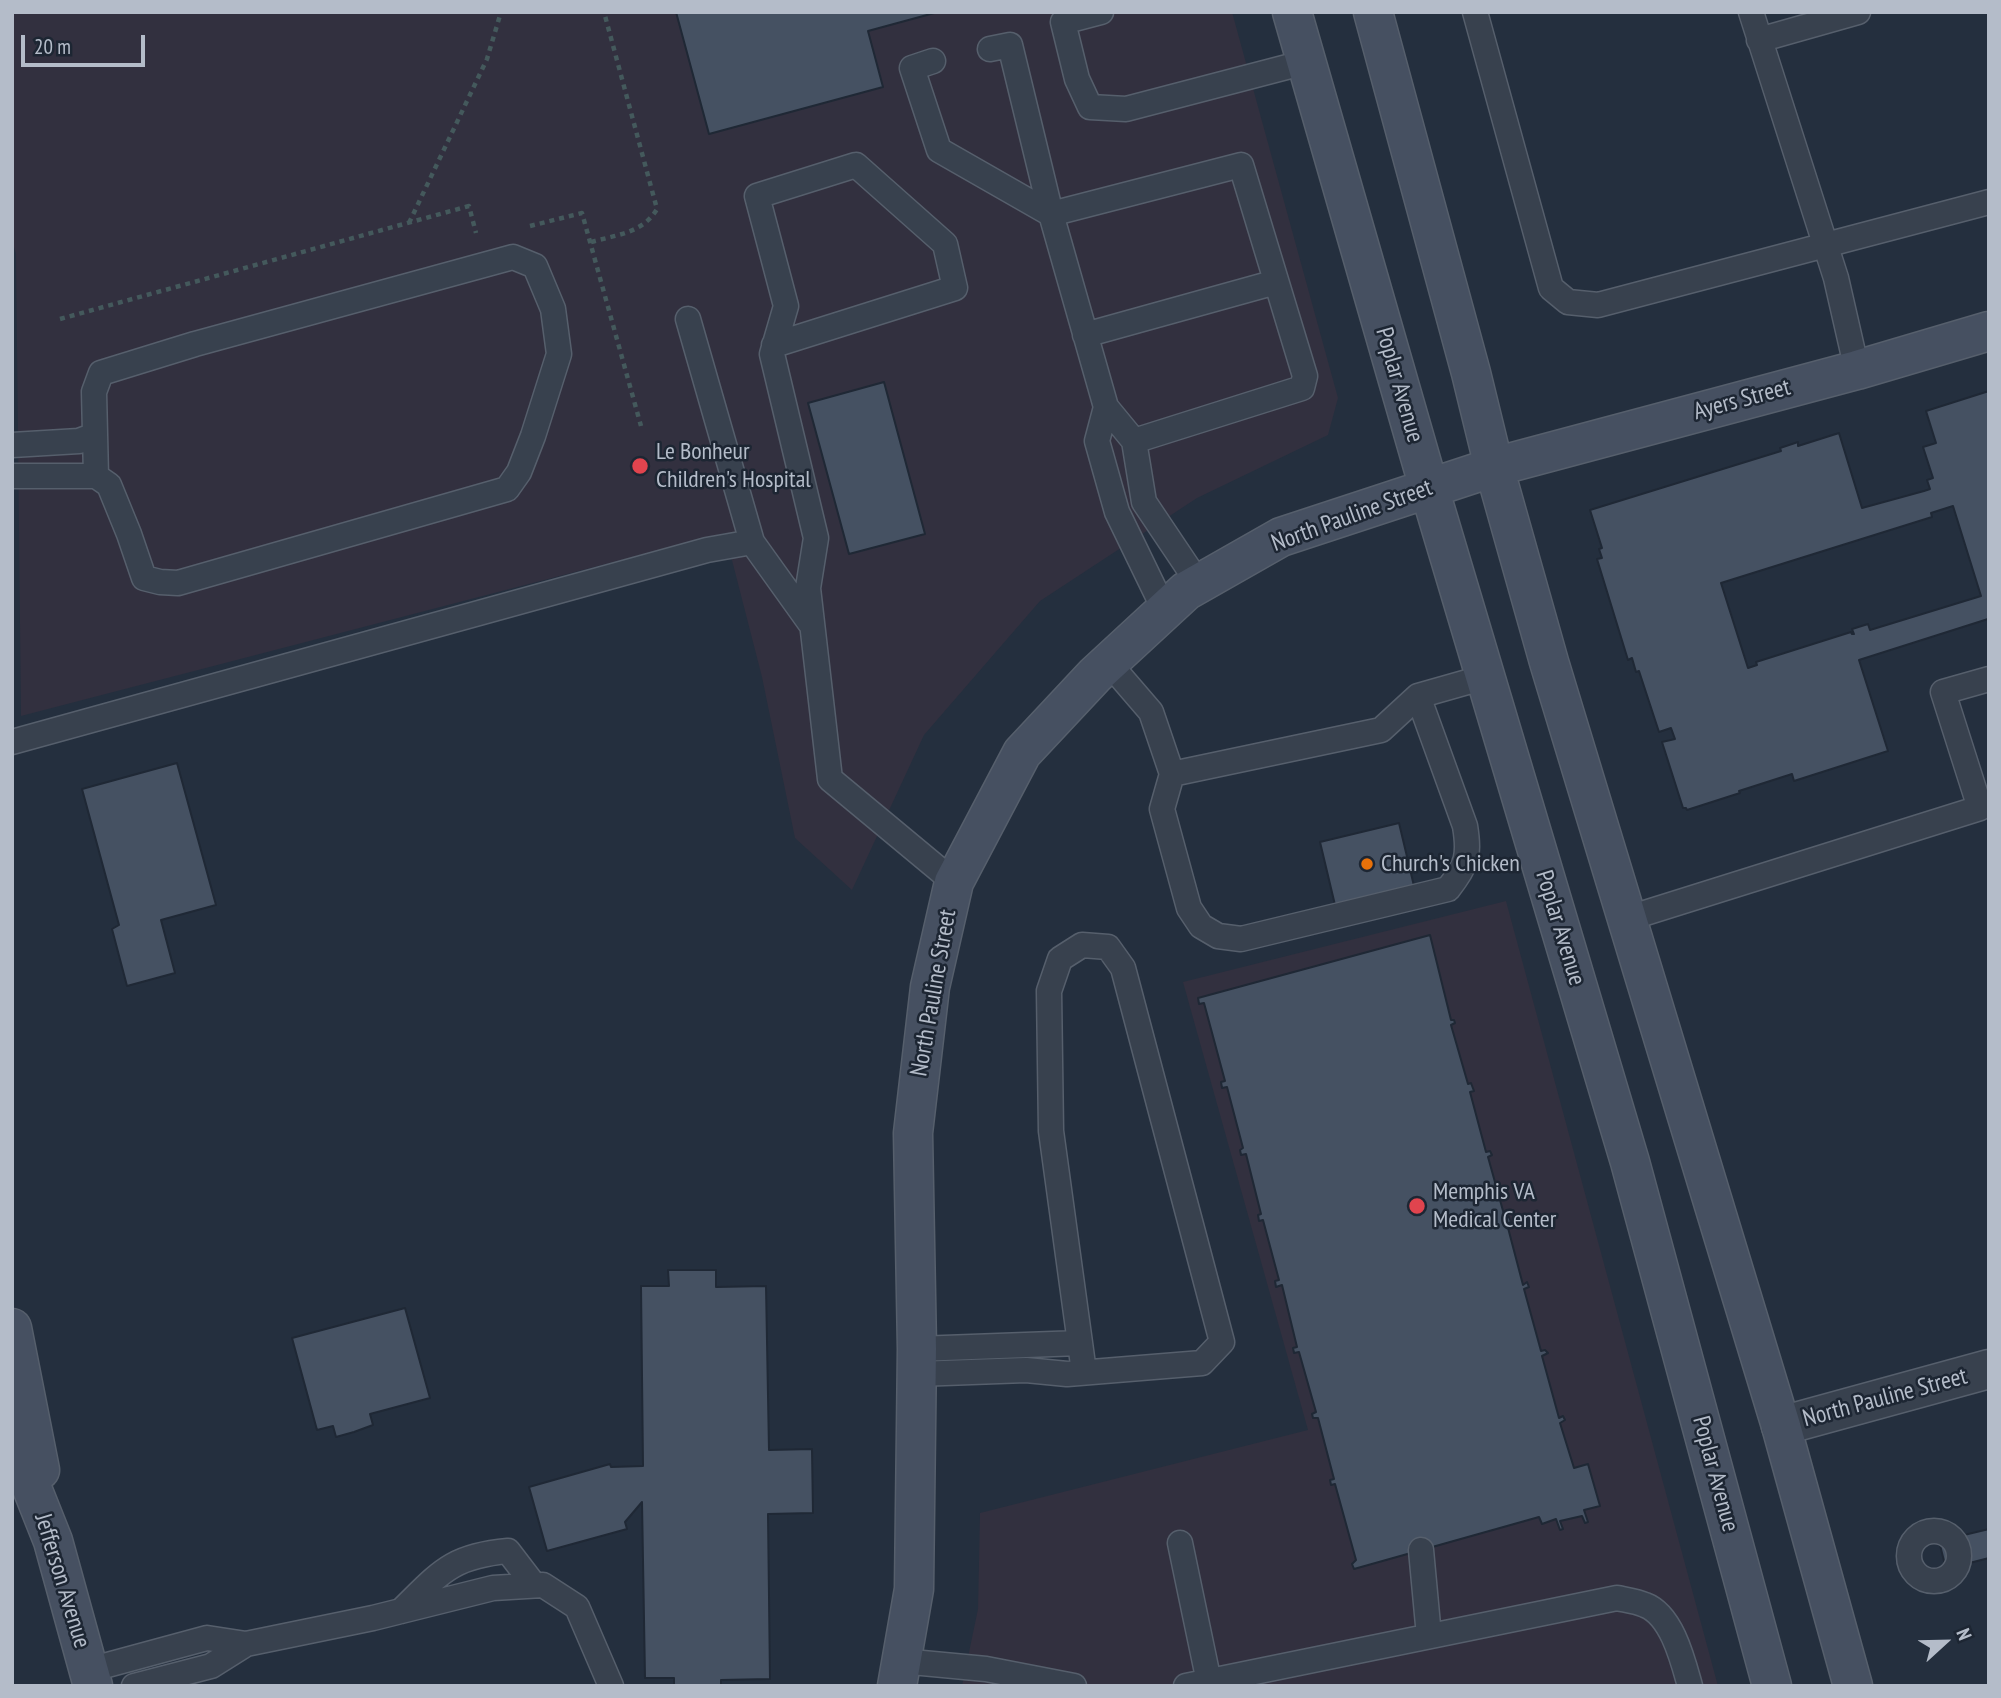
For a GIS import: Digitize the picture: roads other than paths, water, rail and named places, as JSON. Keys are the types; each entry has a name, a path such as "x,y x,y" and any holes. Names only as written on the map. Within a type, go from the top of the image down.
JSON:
{"main road":[{"name":"Poplar Avenue","path":"1292,12 1429,488 1630,1162 1772,1686"},
{"path":"1373,12 1468,360 1494,467 1549,662 1782,1426 1853,1686"},
{"name":"Ayers Street","path":"1494,467 1857,370 1989,331"},
{"name":"North Pauline Street","path":"899,1673 914,1589 917,1362 913,1133 930,987 954,882 1022,753 1108,662 1186,591 1281,537 1494,467"},
{"path":"14,1342 54,1541"},
{"name":"Jefferson Avenue","path":"12,1438 54,1541 91,1678"}],"street":[{"name":"North Pauline Street","path":"1782,1426 1989,1369"}],"lane":[{"path":"1101,12 1063,22 1077,79 1090,107 1126,109 1306,62"},
{"path":"1475,12 1551,288 1568,302 1598,305 1825,243 1989,202"},
{"path":"1751,12 1836,278 1857,370"},
{"path":"1759,40 1858,12"},
{"path":"990,49 1010,45 1051,214 1106,407 1134,441 1144,502 1199,584"},
{"path":"933,61 912,68 939,150 1051,214 1241,165 1306,376 1302,388 1134,441"},
{"path":"774,345 955,288 944,244 856,165 757,196 786,306 774,345 772,354 816,538 808,588 830,779 954,882"},
{"path":"12,476 96,476 109,485 144,578 178,583 507,489 520,471 559,354 552,309 535,266 513,257 195,344 101,373 94,392 96,476"},
{"path":"1085,335 1276,282"},
{"path":"688,319 752,542 812,626"},
{"path":"1106,407 1097,441 1117,512 1165,611"},
{"path":"12,444 79,441 95,435"},
{"path":"12,743 707,550 752,542"},
{"path":"1108,662 1152,712 1172,774 1163,809 1189,908 1201,926 1217,936 1241,939 1448,889 1463,870 1468,847 1465,826 1418,696"},
{"path":"1172,774 1381,730 1418,696 1485,677"},
{"path":"1626,919 1980,807 1943,692 1989,679"},
{"path":"917,1362 1067,1374 1084,1373 1202,1363 1222,1342 1124,968 1108,947 1082,945 1060,958 1049,991 1051,1131 1084,1373"},
{"path":"917,1362 1080,1343"},
{"path":"1180,1542 1198,1684 1618,1598 1647,1605 1661,1618 1679,1648 1690,1686"},
{"path":"1421,1550 1429,1636"},
{"path":"401,1611 444,1569 477,1554 508,1551 534,1586"},
{"path":"134,1686 211,1666 246,1644 493,1588 543,1585 577,1607 611,1686"},
{"path":"91,1678 207,1638 246,1644"},
{"path":"899,1673 986,1670 1074,1686"}],"place":[{"name":"Le Bonheur Children's Hospital","path":"640,466"},
{"name":"Church's Chicken","path":"1367,864"},
{"name":"Memphis VA Medical Center","path":"1417,1206"}]}
